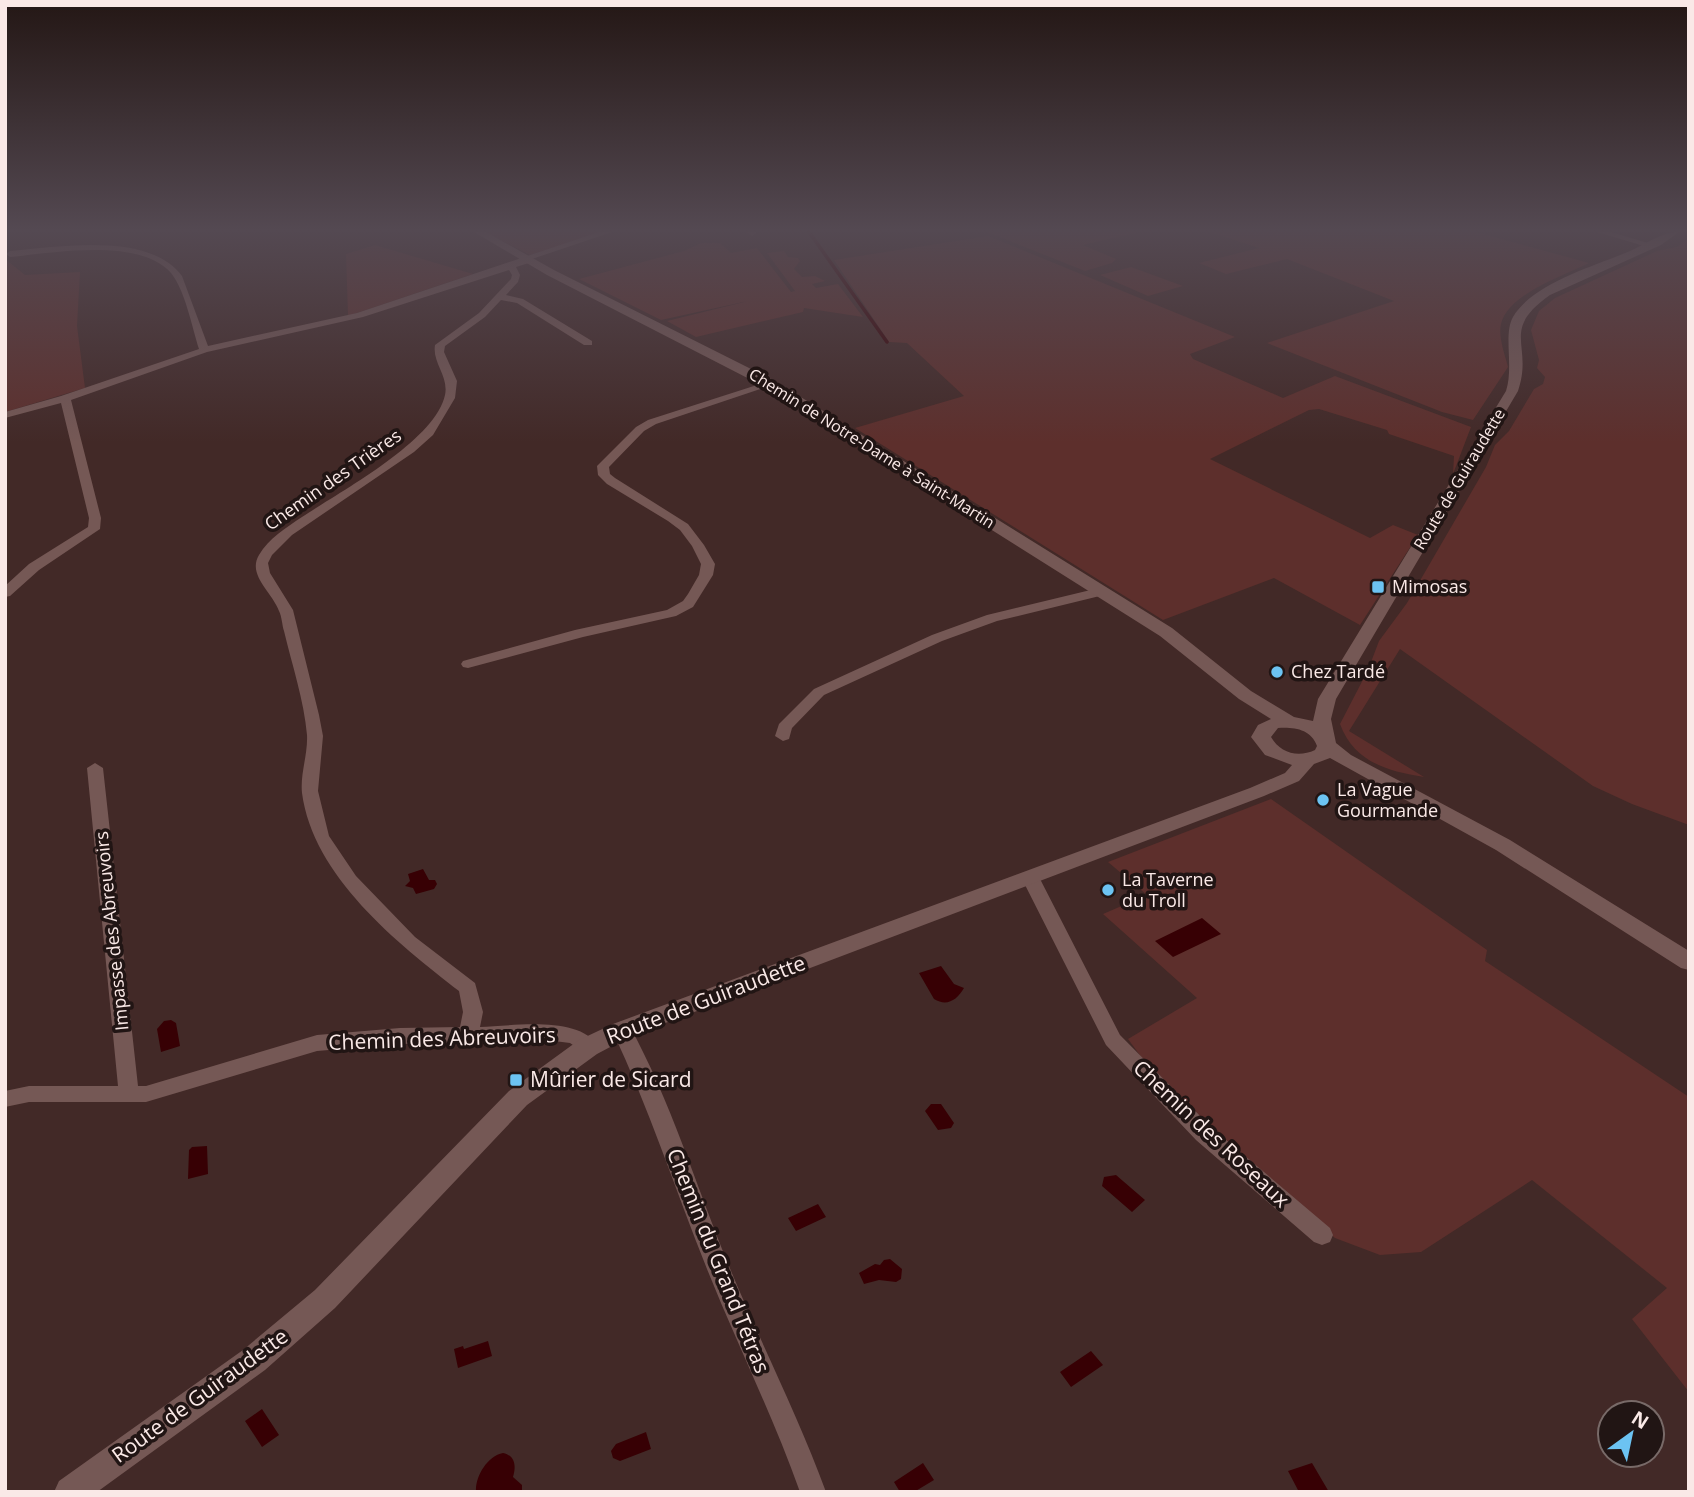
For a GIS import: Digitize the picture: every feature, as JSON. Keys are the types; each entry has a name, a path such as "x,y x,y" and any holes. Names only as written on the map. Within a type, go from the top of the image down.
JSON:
{"street":[{"path":"186,302 204,350"},
{"path":"5,415 65,398 204,350 360,315 401,302"},
{"name":"Chemin des Trières","path":"469,1035 473,1012 468,988 408,942 350,880 321,836 310,791 315,736 311,715 286,610 263,573 261,563 266,553 288,532 403,455 429,433 450,398 452,381 439,352 440,345 482,315 495,302"},
{"path":"521,302 588,342"},
{"name":"Chemin de Notre-Dame à Saint-Martin","path":"613,302 722,356 771,384 1166,632 1245,695 1263,714 1267,726 1262,733 1262,741 1268,749 1279,755"},
{"name":"Route de Guiraudette","path":"70,1492 254,1360 325,1299 518,1098 589,1047 622,1030 1292,778 1318,750 1327,699 1513,391 1520,369 1515,339 1518,320 1532,302"},
{"path":"468,664 580,633 671,613 688,604 706,575 708,564 705,555 684,527 611,481 604,475 603,466 640,429 652,422 771,384"},
{"path":"5,593 34,567 94,529 95,517 65,398"},
{"path":"783,736 784,727 819,692 937,638 992,618 1103,591"},
{"name":"Chemin de Notre-Dame à Saint-Martin","path":"1245,695 1292,722 1316,730 1318,750"},
{"name":"Route de Guiraudette","path":"1292,722 1327,699"},
{"path":"1267,726 1292,722"},
{"path":"1270,786 1279,771 1279,755 1318,750 1374,774 1503,845 1689,962"},
{"name":"Impasse des Abreuvoirs","path":"95,768 130,1094"},
{"name":"Chemin des Roseaux","path":"1030,877 1098,1014 1122,1050 1205,1134 1322,1235"},
{"name":"Chemin du Grand Tétras","path":"622,1030 671,1143 751,1347 791,1431 813,1492"},
{"name":"Chemin des Abreuvoirs","path":"5,1099 29,1094 146,1094 317,1043 400,1036 554,1033 575,1036 589,1047"}],"shaded area":[{"path":"5,302 78,302 77,326 85,388 5,412"},
{"path":"348,302 390,302 348,316"},
{"path":"625,302 744,302 661,320"},
{"path":"745,302 852,302 863,317 804,308 803,312 696,337 667,321"},
{"path":"862,302 1149,302 1235,337 1190,354 1193,359 1283,398 1335,376 1471,427 1453,474 1454,456 1389,434 1387,430 1319,409 1309,410 1210,459 1370,538 1393,525 1418,535 1360,625 1274,578 1163,620 855,428 964,396 907,343 889,342"},
{"path":"1391,302 1517,302 1506,313 1501,324 1500,335 1508,367 1473,420 1442,412 1267,343"},
{"path":"1550,302 1689,302 1689,825 1593,786 1400,649 1349,731 1424,777 1385,768 1363,756 1346,737 1340,724 1368,670 1379,641 1407,603 1486,467 1495,445 1509,431 1534,389 1543,384 1545,377 1537,368 1539,360 1531,330 1539,311"},
{"path":"1271,799 1487,950 1485,961 1689,1097 1689,1392 1632,1319 1667,1288 1532,1180 1421,1252 1380,1255 1335,1238 1235,1152 1156,1077 1128,1039 1197,998 1103,914 1147,895 1108,862"},
{"path":"423,869 429,880 435,880 437,884 434,889 416,894 413,888 405,886 410,881 408,874"},
{"path":"1202,918 1221,934 1173,957 1155,941"},
{"path":"941,966 954,984 964,988 955,999 947,1002 934,999 919,973"},
{"path":"171,1020 176,1023 180,1046 161,1052 157,1029 164,1021"},
{"path":"931,1104 941,1104 954,1123 951,1128 938,1130 925,1111"},
{"path":"207,1146 208,1174 188,1179 189,1150 192,1147"},
{"path":"1116,1175 1145,1200 1132,1212 1102,1186 1104,1177"},
{"path":"818,1204 826,1217 796,1231 788,1218"},
{"path":"890,1259 902,1269 901,1279 896,1282 879,1280 864,1284 859,1273"},
{"path":"488,1341 492,1356 458,1368 454,1349 463,1346 464,1349"},
{"path":"1091,1351 1103,1365 1071,1387 1060,1372"},
{"path":"262,1409 279,1435 262,1447 245,1421"},
{"path":"646,1432 651,1449 620,1461 613,1458 611,1451 616,1444"},
{"path":"503,1453 513,1459 513,1477 522,1485 522,1492 476,1492 483,1468 492,1458"},
{"path":"923,1463 934,1480 914,1492 900,1492 894,1482"},
{"path":"1312,1463 1329,1492 1299,1492 1288,1471"}],"waterway":[{"path":"859,302 887,342"}],"place":[{"name":"Mimosas","path":"1378,587"},
{"name":"Chez Tardé","path":"1277,672"},
{"name":"La Vague Gourmande","path":"1323,800"},
{"name":"La Taverne du Troll","path":"1108,890"},
{"name":"Mûrier de Sicard","path":"516,1080"}]}
